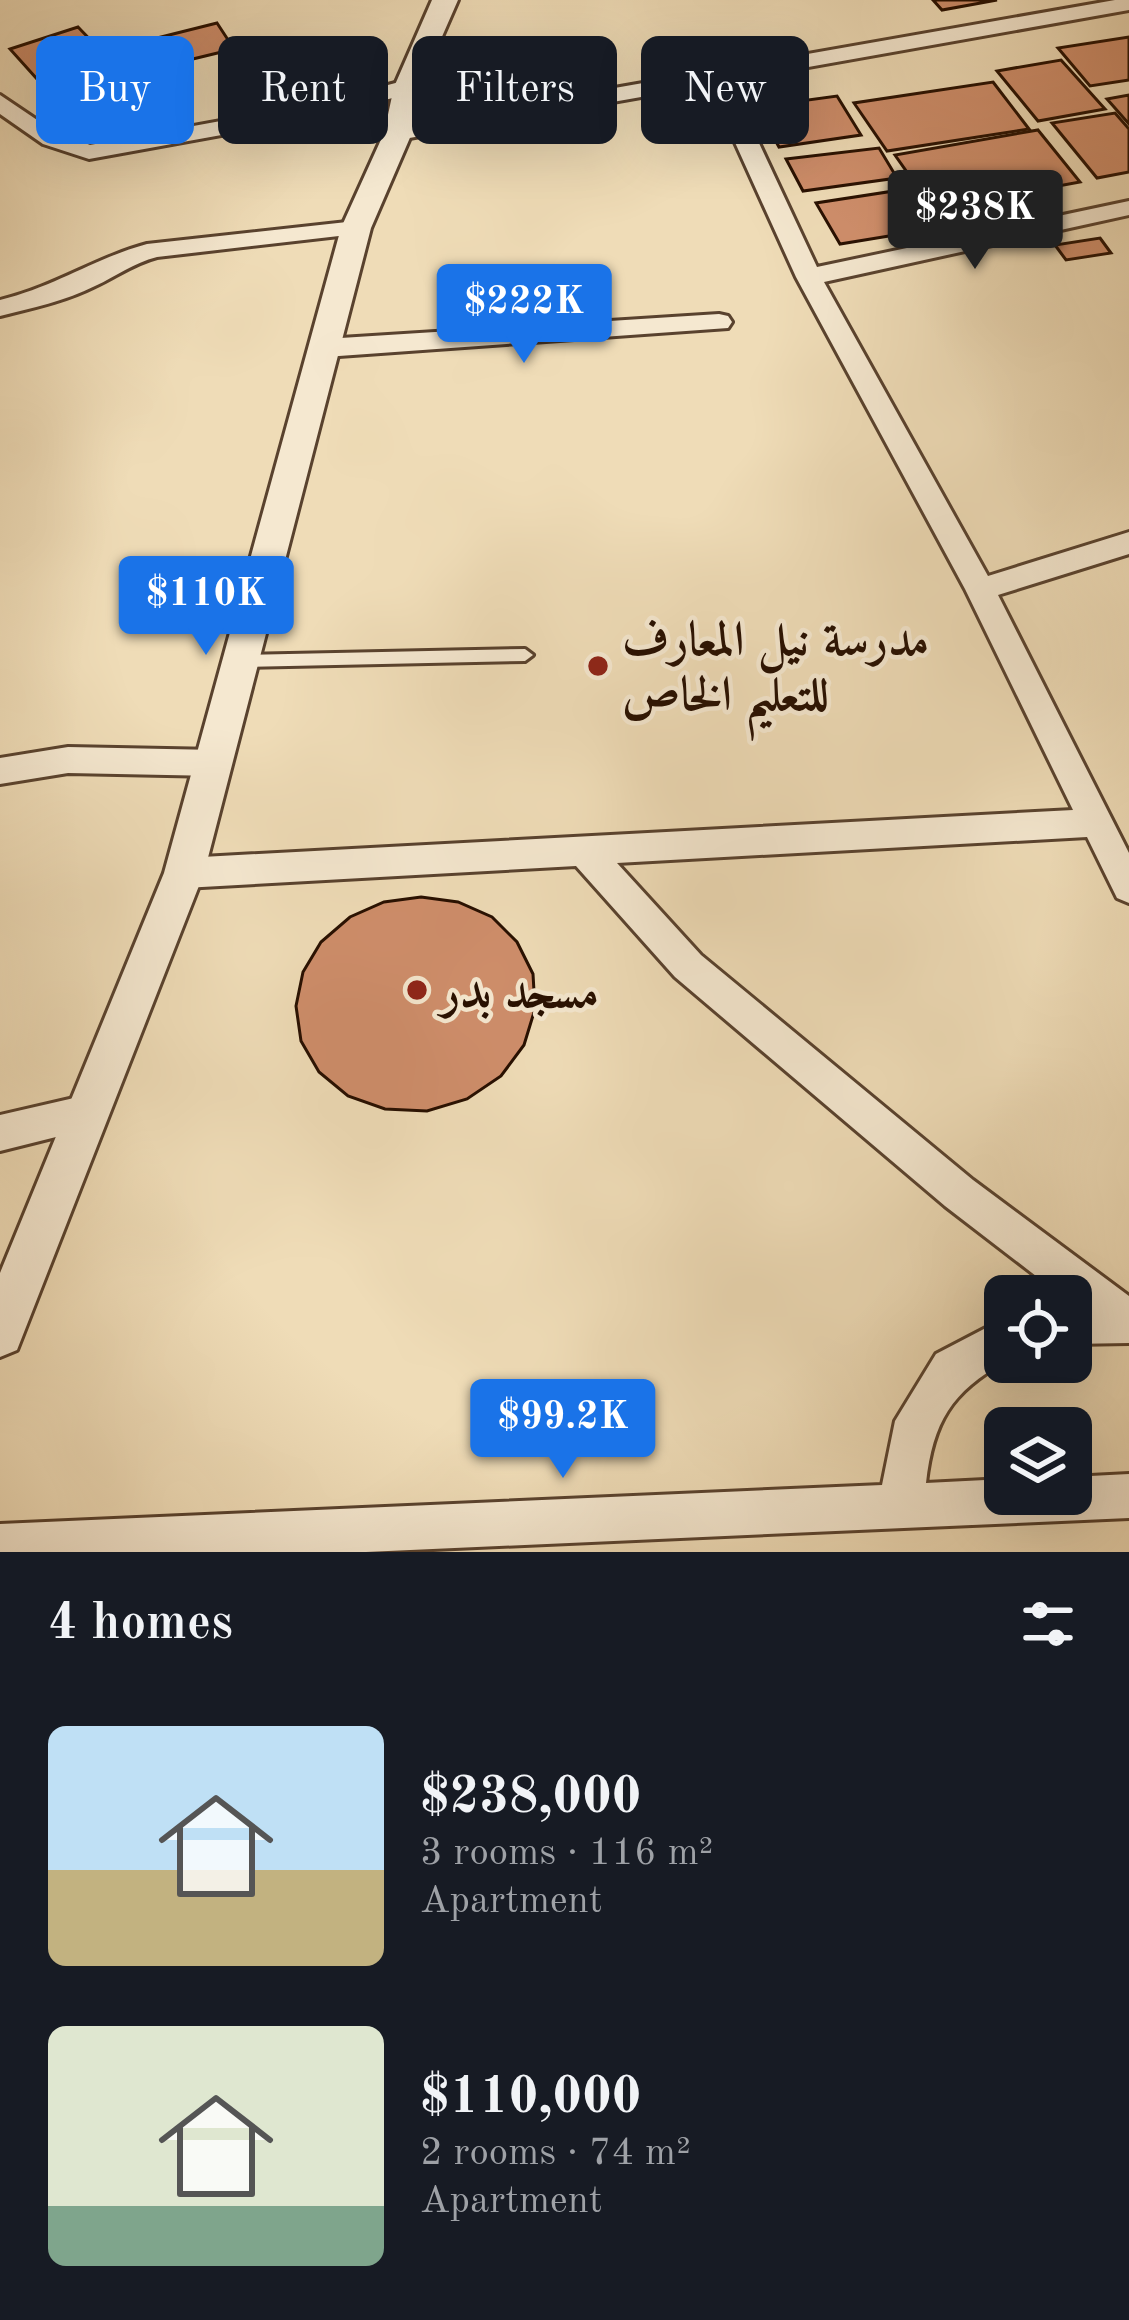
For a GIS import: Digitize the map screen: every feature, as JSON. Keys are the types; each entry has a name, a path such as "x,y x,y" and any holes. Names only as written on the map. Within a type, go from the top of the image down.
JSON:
{"street":[{"path":"0,1334 184,873 356,228 398,134 407,87 445,0"},
{"path":"809,60 1129,4"},
{"path":"0,102 29,129 55,143 89,152 321,110 407,87"},
{"path":"398,134 641,90"},
{"path":"747,144 809,277 980,589 1129,888"},
{"path":"809,277 1129,208"},
{"path":"0,308 42,298 88,280 123,258 156,249 356,228"},
{"path":"325,348 719,322"},
{"path":"980,589 1129,543"},
{"path":"0,771 68,760 216,763"},
{"path":"184,873 1094,823"},
{"path":"584,851 688,966 959,1193 1128,1321"},
{"path":"0,1133 87,1113"},
{"path":"1092,1322 1128,1321"},
{"path":"901,1506 910,1436 951,1369 984,1351"},
{"path":"0,1546 184,1545 1129,1496"}],"lane":[{"path":"243,661 525,656"}],"building":[{"path":"933,0 997,0 942,10"},
{"path":"217,23 226,36 218,36 218,53 194,59 194,36 165,36"},
{"path":"78,27 87,36 50,36"},
{"path":"1129,37 1129,80 1090,86 1058,48"},
{"path":"36,41 36,78 10,49"},
{"path":"1061,60 1105,109 1038,121 997,71"},
{"path":"993,82 1029,129 887,151 854,103"},
{"path":"1129,95 1129,124 1107,99"},
{"path":"837,96 861,135 809,143 809,100"},
{"path":"1115,113 1129,129 1129,172 1097,178 1052,123"},
{"path":"1038,130 1080,182 933,209 895,155"},
{"path":"879,148 897,178 803,191 786,159"},
{"path":"907,189 932,229 840,244 816,203"},
{"path":"1100,238 1111,253 1066,260 1055,245"},
{"name":"مسجد بدر","path":"421,897 458,902 492,917 517,942 533,974 535,1009 524,1045 501,1076 467,1099 427,1111 385,1109 348,1096 319,1072 301,1041 296,1006 303,972 321,942 350,917 384,902"}],"place":[{"name":"مدرسة نيل المعارف للتعليم الخاص","path":"598,666"},
{"name":"مسجد بدر","path":"417,990"}]}
